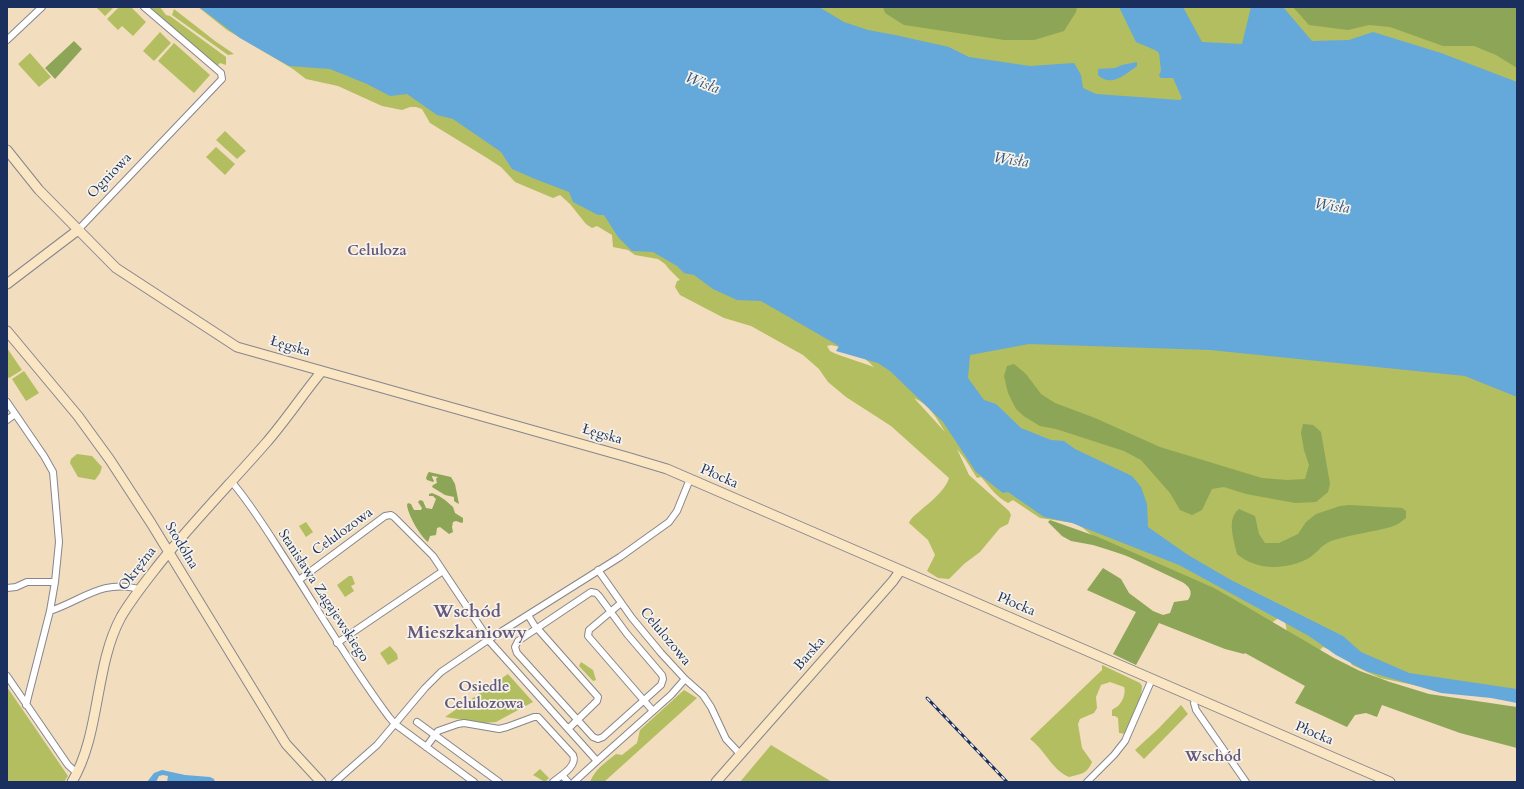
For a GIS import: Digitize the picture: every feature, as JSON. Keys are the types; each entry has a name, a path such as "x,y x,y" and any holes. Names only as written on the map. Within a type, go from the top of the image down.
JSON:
{"street":[{"path":"7,40 42,7"},
{"name":"Ogniowa","path":"7,284 78,230 220,82 222,76 221,73 144,7"},
{"name":"Łęgska","path":"7,150 33,184 122,273 232,344 322,371 630,457"},
{"name":"Stodólna","path":"7,331 52,383 121,476 286,744 321,782"},
{"name":"Okrężna","path":"72,782 89,736 111,642 121,617 139,589 169,552 274,434 322,371"},
{"path":"7,402 44,456 52,472 59,542 55,582 50,611 26,705"},
{"path":"7,420 15,414"},
{"name":"Płocka","path":"630,457 690,479 1390,782"},
{"path":"335,782 369,753 435,677 488,640 620,557 669,522 677,511 690,479"},
{"name":"Stanisława Zagajewskiego","path":"231,481 245,498 299,580 337,643 386,714 395,724"},
{"name":"Celulozowa","path":"299,580 388,515 394,517 425,547 443,571 488,640 544,713"},
{"name":"Celulozowa","path":"598,570 621,603 661,653 685,679"},
{"path":"337,643 443,571"},
{"name":"Barska","path":"716,782 893,581 900,571"},
{"path":"7,588 16,587 27,582 55,582"},
{"path":"50,611 102,588 127,586 139,589"},
{"path":"591,592 598,594 627,634 662,676 663,681 661,685 600,739 593,737 516,651 515,646 518,641 537,628 591,592"},
{"path":"621,603 589,630 588,636 653,711"},
{"path":"528,615 537,628 597,695 597,701 568,728"},
{"path":"7,676 68,765 76,774"},
{"path":"574,782 653,711 685,679 703,695 711,707 726,739 740,754"},
{"path":"1087,782 1114,755 1125,741 1152,679"},
{"path":"1196,698 1194,705 1196,710 1246,782"},
{"path":"544,713 568,728 597,761"},
{"path":"426,747 440,730 460,723 499,728 507,727 544,713"},
{"path":"544,713 574,758 573,764 553,782"},
{"path":"417,722 499,782"},
{"path":"395,724 474,782"},
{"path":"562,774 568,782"}],"green space":[{"path":"96,7 114,7 105,16"},
{"path":"119,7 131,7 146,22 133,36 122,26 118,30 107,19"},
{"path":"149,7 160,7 166,15 170,16 226,57 226,65 220,63 217,66"},
{"path":"198,7 1517,7 1517,703 1511,699 1423,687 1380,678 1352,665 1347,657 1323,647 1315,655 1287,632 1285,621 1280,617 1271,623 1140,561 1110,550 1083,528 1074,523 1040,518 1013,500 1008,503 1004,501 993,492 981,477 977,478 957,449 969,475 1009,511 1011,515 1008,524 1000,528 980,552 964,564 949,579 938,578 927,571 935,555 928,540 909,523 913,517 942,491 949,478 891,426 846,397 828,382 819,369 803,355 751,326 724,318 680,295 675,287 677,281 680,280 665,264 658,259 635,255 628,250 613,247 612,235 597,226 592,228 586,224 570,204 560,195 553,198 515,182 501,167 430,123 422,109 410,107 402,110 382,106 338,86 306,79 293,69 227,30","holes":["831,345 854,353 865,359 874,367 830,351 827,346","914,398 928,408 936,417 945,432"]},
{"path":"883,7 1077,7 1076,12 1064,31 1034,40 1004,40 904,25 885,13"},
{"path":"1293,7 1517,7 1517,68 1496,55 1474,46 1443,46 1390,27 1369,25 1348,30 1309,25"},
{"path":"174,9 234,54 228,55 172,15"},
{"path":"160,32 171,43 154,61 143,51"},
{"path":"74,41 82,49 55,79 45,68"},
{"path":"174,43 210,75 194,93 158,61"},
{"path":"30,53 51,77 39,87 18,64"},
{"path":"225,131 246,151 237,159 216,140"},
{"path":"216,147 235,164 225,175 206,157"},
{"path":"7,348 22,370 9,378 7,376"},
{"path":"1014,364 1026,374 1041,394 1055,403 1095,418 1160,447 1262,478 1287,480 1305,479 1309,465 1304,450 1301,433 1303,424 1313,425 1321,432 1330,484 1328,492 1316,502 1295,503 1246,494 1224,487 1212,489 1202,510 1192,515 1180,510 1170,493 1141,460 1124,451 1056,429 1040,426 1025,417 1016,409 1008,393 1004,376 1007,366"},
{"path":"24,371 39,393 26,401 12,379"},
{"path":"77,454 92,456 102,467 95,480 78,477 70,463 71,459"},
{"path":"429,472 451,477 455,484 459,504 454,501 454,497 445,495 432,487 437,483 436,479 438,477 432,476 433,482 427,480 426,478"},
{"path":"432,493 445,500 453,507 455,513 463,518 463,522 453,522 453,532 449,534 440,527 437,528 436,535 430,536 428,542 421,535 415,525 407,505 408,503 411,504 414,510 421,510 422,508 418,502 420,500 423,501 426,508 432,509 436,499 433,496 429,496 429,494"},
{"path":"1349,505 1402,508 1406,511 1406,518 1391,527 1331,541 1309,558 1292,565 1272,567 1263,566 1245,560 1237,554 1232,524 1235,513 1239,509 1255,516 1259,534 1265,543 1279,543 1298,534 1306,522 1316,514 1340,506"},
{"path":"1050,520 1098,537 1214,588 1334,658 1360,671 1429,694 1517,707 1517,748 1460,733 1382,705 1377,717 1366,713 1355,715 1347,727 1295,703 1305,686 1245,653 1225,649 1159,623 1136,665 1113,654 1136,612 1087,590 1103,568 1121,579 1129,593 1153,611 1163,615 1170,613 1174,602 1188,600 1191,592 1187,585 1182,582 1125,555 1093,545 1071,541 1062,536 1048,522"},
{"path":"306,522 313,532 306,537 299,526"},
{"path":"349,576 352,576 355,584 351,586 354,591 345,597 337,585"},
{"path":"390,646 397,654 398,659 388,665 380,653"},
{"path":"581,662 593,670 596,680 593,681 579,666"},
{"path":"1102,665 1140,683 1142,686 1141,697 1126,734 1119,733 1118,718 1112,716 1112,710 1120,704 1123,699 1125,692 1124,687 1110,682 1101,685 1096,697 1097,708 1094,713 1080,719 1078,724 1082,748 1092,762 1086,771 1069,777 1058,770 1030,739 1102,670"},
{"path":"508,674 533,702 496,722 484,723 445,717"},
{"path":"7,687 68,776 64,782 7,782"},
{"path":"684,690 697,698 604,782 590,782 592,777 604,763 616,754 622,755 637,743 640,730"},
{"path":"1181,705 1188,714 1144,759 1135,750"},
{"path":"771,745 832,782 740,782"},
{"path":"540,769 549,778 545,782 533,775"}],"water":[{"name":"Wisła","path":"199,7 819,7 844,22 868,30 949,47 969,57 1030,66 1074,63 1081,75 1083,88 1096,94 1180,100 1182,98 1173,78 1161,78 1159,76 1161,70 1159,53 1136,42 1119,7 1183,7 1202,42 1242,44 1251,7 1283,7 1312,41 1349,40 1373,32 1441,53 1517,82 1517,397 1465,376 1210,350 1029,344 970,355 968,378 984,400 996,404 1021,428 1051,440 1064,441 1075,449 1132,476 1141,487 1147,504 1148,527 1188,555 1231,580 1343,636 1361,652 1409,673 1517,689 1517,703 1491,698 1441,693 1366,671 1336,655 1309,636 1179,565 1072,523 1044,517 1008,492 1003,493 976,472 943,422 890,371 878,363 836,351 839,346 761,301 737,300 713,289 694,275 684,273 677,266 653,252 632,251 618,237 604,215 598,215 573,202 569,192 512,169 501,152 453,119 437,115 407,94 390,96 367,84 330,69 289,66 240,38"},
{"path":"1137,62 1137,66 1128,73 1113,80 1103,79 1098,75 1098,69 1115,68"},
{"path":"162,770 185,775 210,777 214,779 215,782 167,782 168,776 163,775 159,776 156,782 147,782 154,773"}],"railway":[{"path":"927,698 1007,782"}],"district":[{"name":"Celuloza","path":"377,252"},
{"name":"Wschód Mieszkaniowy","path":"467,623"},
{"name":"Osiedle Celulozowa","path":"484,696"},
{"name":"Wschód","path":"1213,758"}]}
